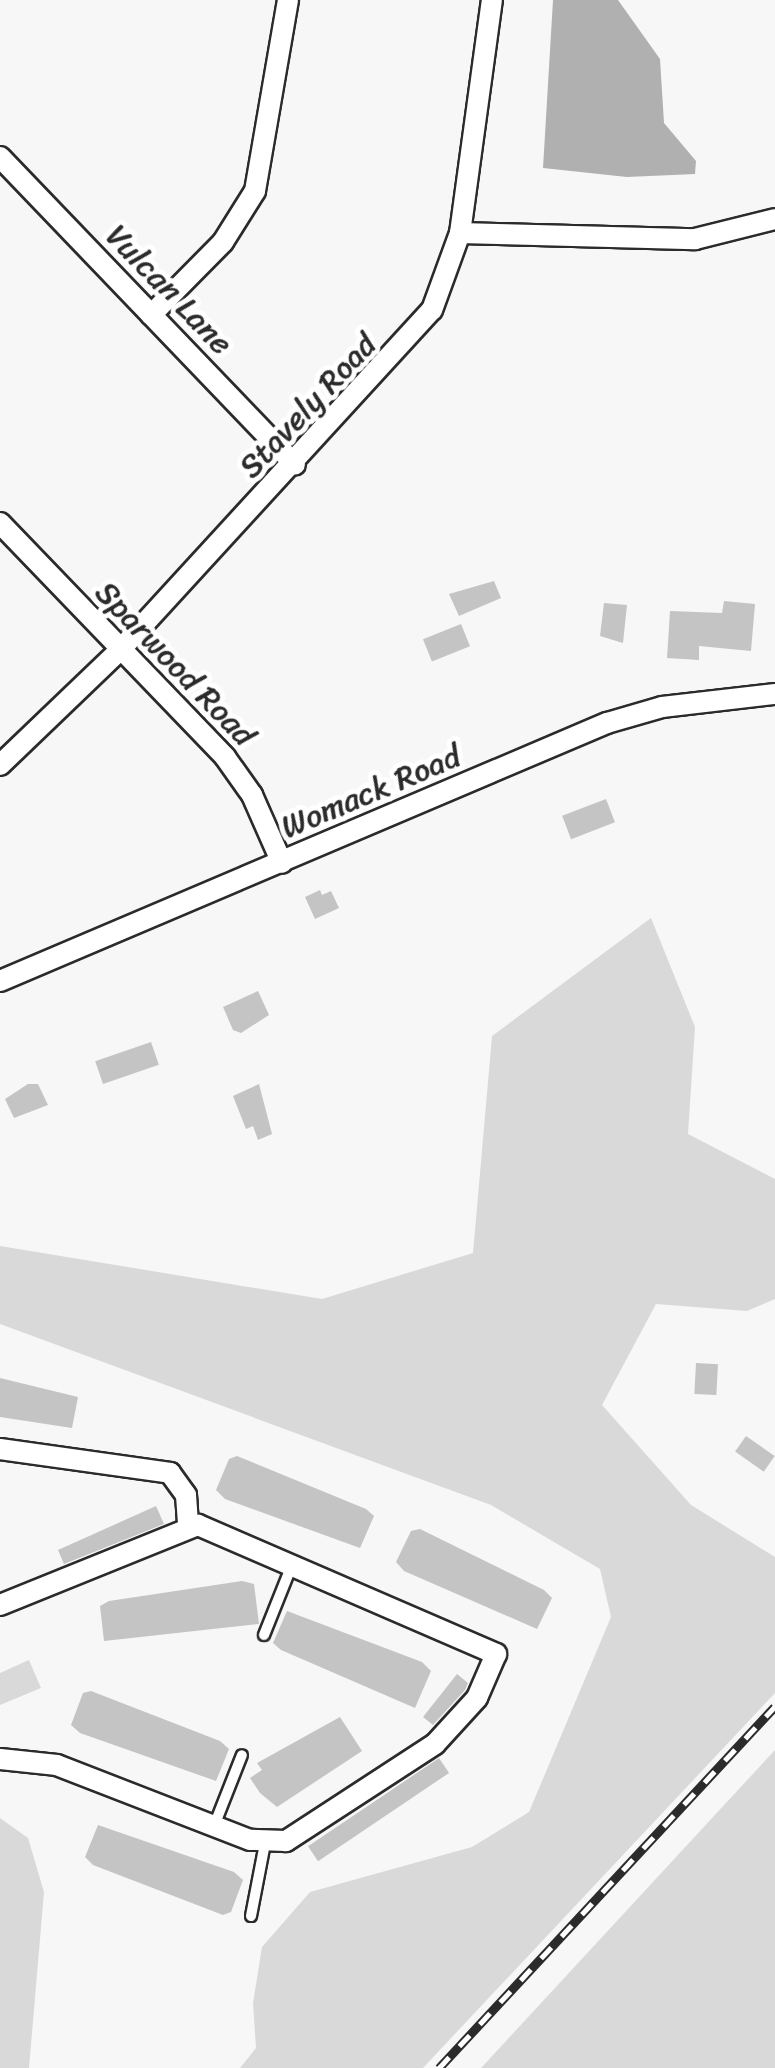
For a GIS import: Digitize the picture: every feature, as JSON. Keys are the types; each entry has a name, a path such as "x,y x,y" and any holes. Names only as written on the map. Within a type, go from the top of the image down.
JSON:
{"street":[{"path":"151,315 223,242 254,191 288,0"},
{"name":"Stavely Road","path":"0,765 120,650 295,465 432,310 460,233 492,0"},
{"name":"Vulcan Lane","path":"0,157 295,465"},
{"path":"460,233 694,240 775,219"},
{"name":"Sparwood Road","path":"0,523 240,777 282,862"},
{"name":"Womack Road","path":"0,981 606,724 688,703 775,694"},
{"path":"0,1449 170,1473 186,1495 188,1526"},
{"path":"0,1605 188,1526 207,1526 496,1654 476,1698 435,1744 296,1836 265,1844 57,1764 0,1759"}],"lane":[{"path":"264,1635 292,1564"},
{"path":"214,1826 242,1755"},
{"path":"251,1916 265,1844"}],"shaded area":[{"path":"553,0 618,0 660,59 664,123 696,161 695,174 627,177 543,168"},
{"path":"651,918 695,1027 688,1134 775,1179 775,1299 747,1311 656,1304 602,1405 691,1505 775,1557 775,1693 423,2068 240,2068 256,2048 253,2003 262,1947 310,1892 472,1847 529,1812 611,1617 600,1569 491,1505 0,1324 0,1246 322,1299 473,1253 492,1036"},
{"path":"29,1660 41,1688 0,1705 0,1673"},
{"path":"775,1750 775,2068 481,2068"},
{"path":"0,1818 28,1838 44,1892 29,2068 0,2068"}],"building":[{"path":"494,581 501,598 459,616 449,594"},
{"path":"724,601 755,604 751,651 699,646 699,660 667,658 670,611 722,613"},
{"path":"604,603 627,605 623,643 600,636"},
{"path":"461,624 470,646 432,662 423,639"},
{"path":"606,799 615,822 571,839 562,816"},
{"path":"320,890 322,895 331,891 339,908 315,919 305,897"},
{"path":"258,991 269,1015 241,1033 233,1030 223,1007"},
{"path":"151,1042 159,1065 103,1084 95,1061"},
{"path":"28,1084 38,1084 48,1105 14,1118 5,1099"},
{"path":"259,1084 272,1134 258,1140 253,1126 246,1129 233,1096"},
{"path":"696,1363 718,1364 716,1395 694,1394"},
{"path":"0,1378 78,1397 72,1428 0,1417"},
{"path":"746,1436 775,1456 764,1472 735,1452"},
{"path":"237,1456 366,1509 374,1516 360,1548 225,1499 216,1490 229,1459"},
{"path":"156,1506 164,1524 64,1564 58,1550"},
{"path":"420,1529 544,1590 552,1598 537,1629 404,1571 396,1562 411,1531"},
{"path":"242,1581 254,1584 259,1624 104,1641 100,1606 109,1601"},
{"path":"287,1611 422,1662 431,1671 415,1708 281,1650 273,1643"},
{"path":"457,1674 468,1683 465,1690 433,1725 423,1717"},
{"path":"91,1691 220,1741 229,1749 216,1781 80,1733 71,1725 83,1693"},
{"path":"340,1717 362,1751 277,1807 260,1793 250,1778 262,1770 257,1763"},
{"path":"439,1758 449,1773 318,1861 308,1846"},
{"path":"98,1825 234,1872 243,1880 231,1912 223,1915 93,1865 85,1857"}],"railway":[{"path":"439,2068 775,1707"}]}
